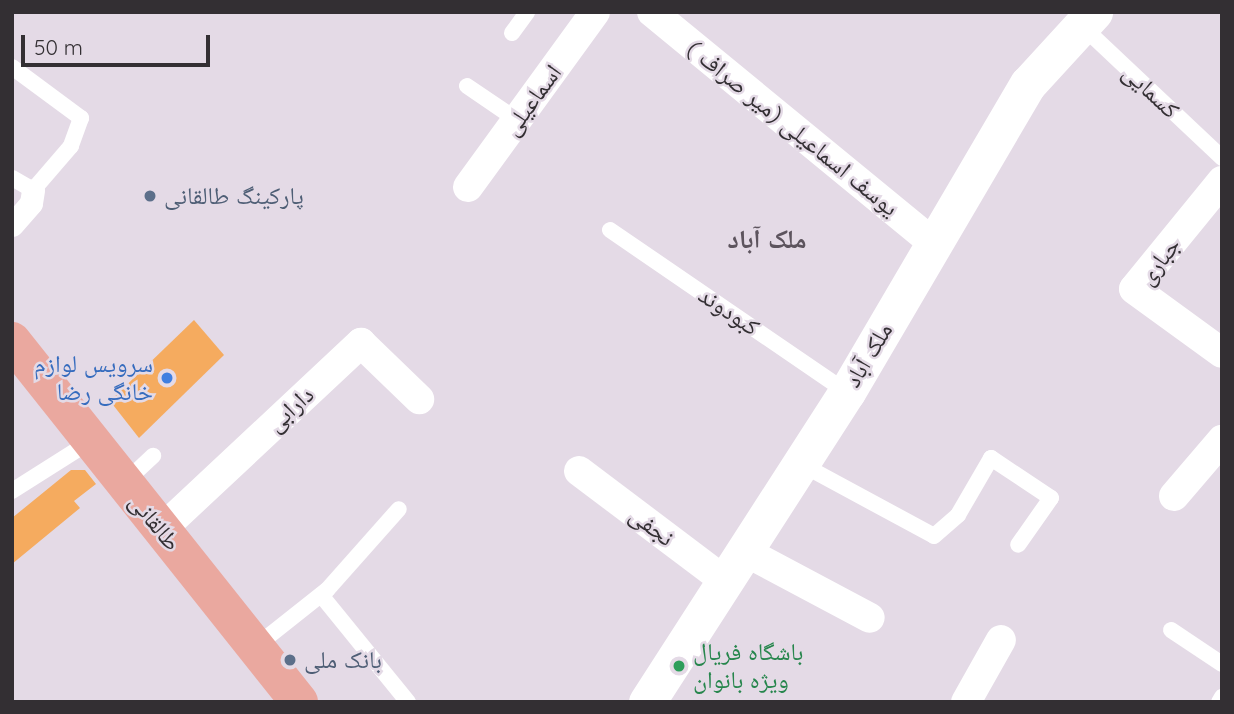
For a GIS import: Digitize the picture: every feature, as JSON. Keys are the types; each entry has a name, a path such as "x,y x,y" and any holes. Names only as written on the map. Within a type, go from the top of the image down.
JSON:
{"main road":[{"name":"طالقانی","path":"12,341 298,701"}],"street":[{"name":"اسماعیلی","path":"468,187 596,12"},
{"name":"یوسف اسماعیلی (میر صراف )","path":"652,12 934,244"},
{"name":"ملک آباد","path":"647,702 846,392 1028,84 1087,19"},
{"name":"جباری","path":"1222,181 1134,289 1222,354"},
{"path":"12,225 31,203 33,190"},
{"name":"دارابی","path":"161,530 361,343 419,399"},
{"path":"1174,496 1222,440"},
{"name":"نجفی","path":"579,471 736,566 870,618"},
{"path":"966,702 1000,640"}],"lane":[{"path":"512,33 527,12"},
{"name":"کسمایی","path":"1087,19 1222,158"},
{"path":"12,67 81,118 71,146 33,190 12,178"},
{"path":"467,86 517,120"},
{"name":"کبودوند","path":"610,230 846,392"},
{"path":"12,491 91,441"},
{"path":"124,483 153,456"},
{"path":"801,464 934,536 958,515 991,458 1051,498 1018,545"},
{"path":"256,647 321,596 399,509"},
{"path":"321,596 408,702"},
{"path":"1171,630 1222,664"},
{"path":"1219,702 1222,697"}],"building":[{"name":"سرویس لوازم خانگی رضا","path":"194,320 224,355 139,438 110,401"},
{"path":"71,470 85,470 96,484 74,501 80,508 12,564 12,518"}],"place":[{"name":"پارکینگ طالقانی","path":"150,196"},
{"name":"سرویس لوازم خانگی رضا","path":"167,378"},
{"name":"بانک ملی","path":"290,660"},
{"name":"باشگاه فریال ویژه بانوان","path":"679,666"}],"district":[{"name":"ملک آباد","path":"767,239"}]}
